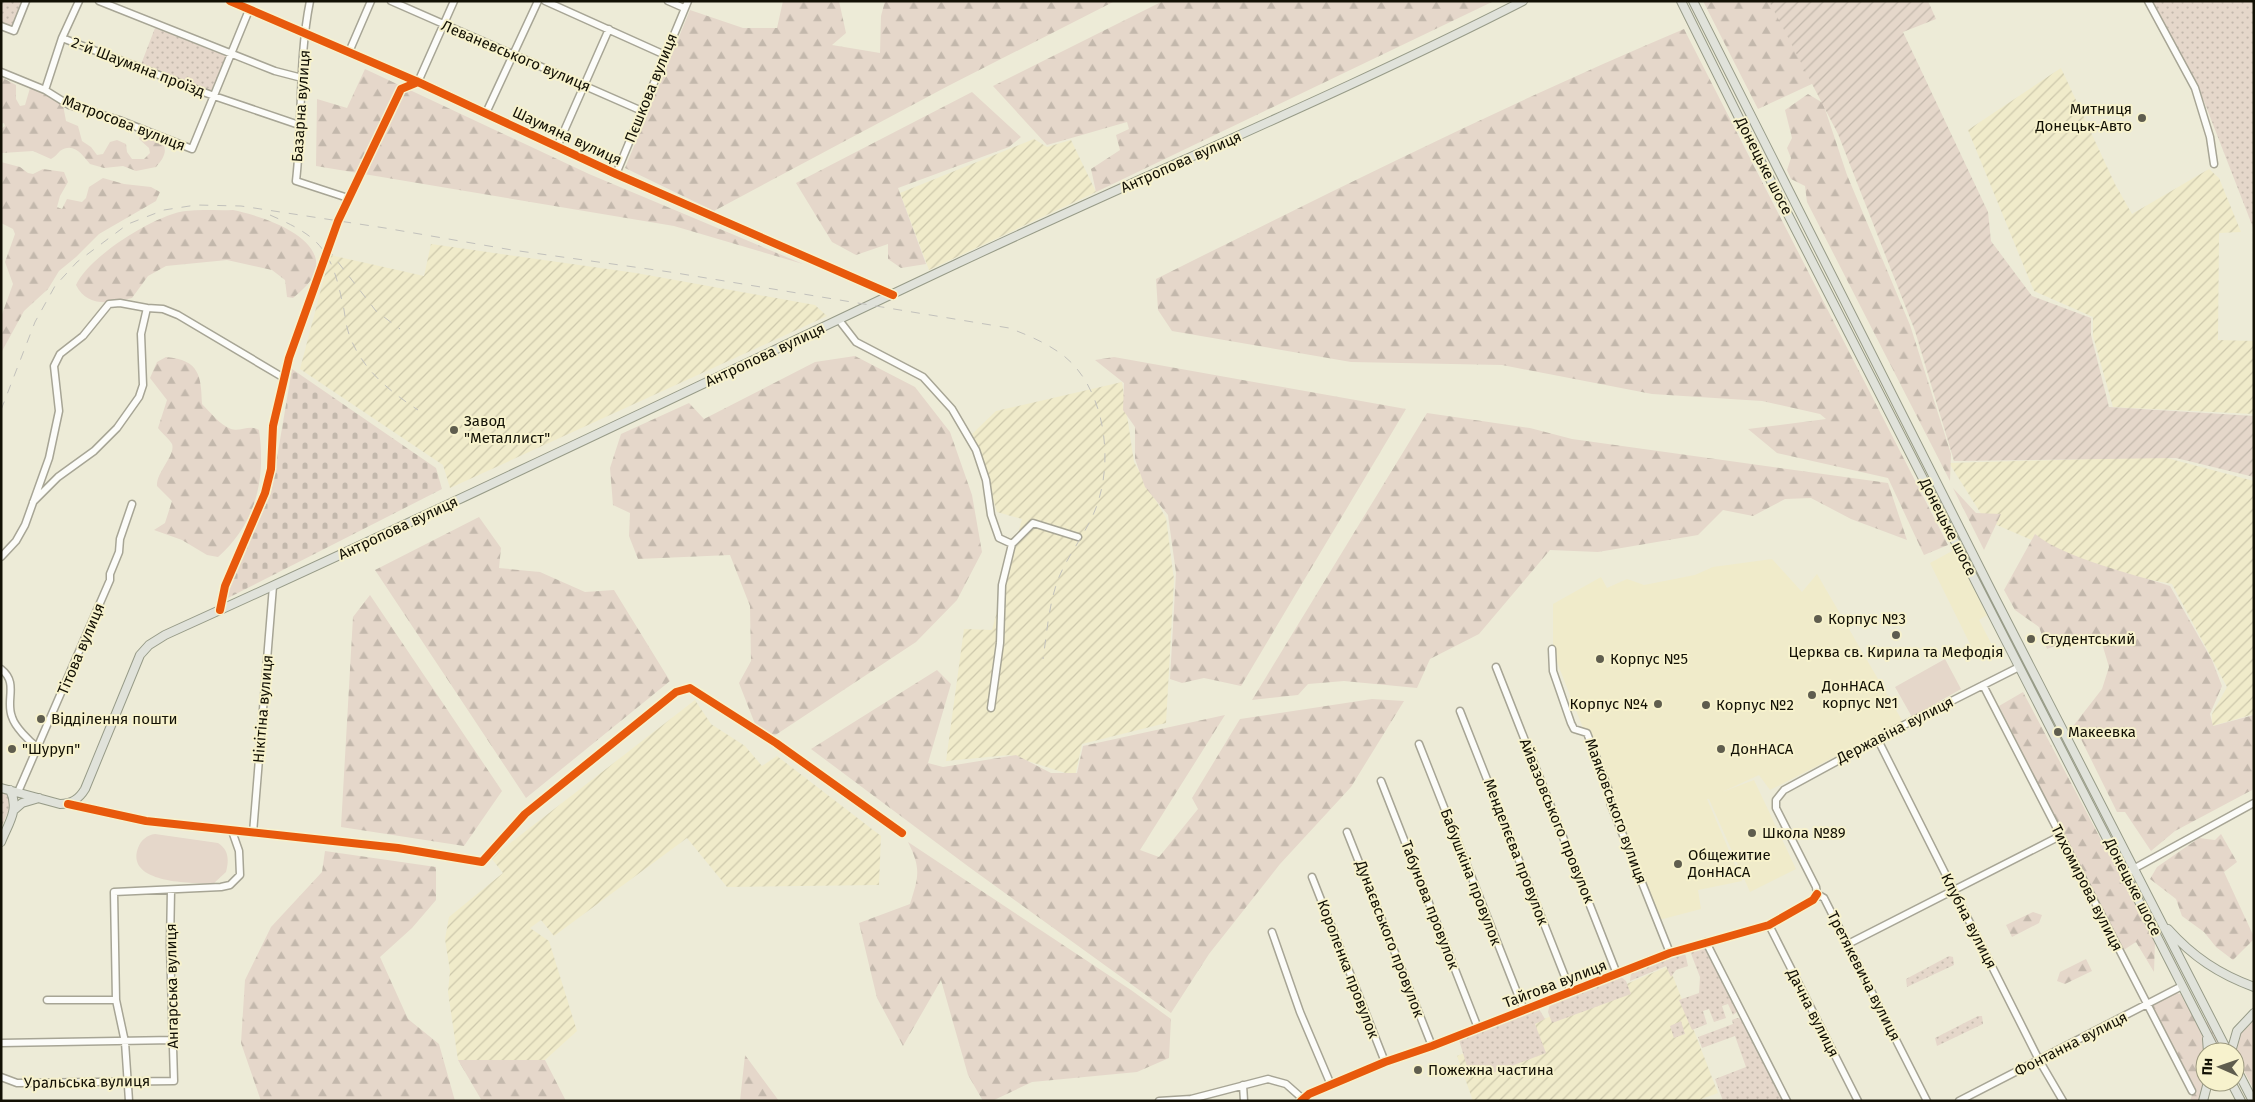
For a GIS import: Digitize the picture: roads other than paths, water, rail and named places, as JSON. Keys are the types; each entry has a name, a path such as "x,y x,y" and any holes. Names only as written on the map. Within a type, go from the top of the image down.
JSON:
{"main road":[{"name":"Антропова вулиця","path":"68,804 80,798 85,789 140,655 149,645 165,635 838,320 1426,51 1523,1"},
{"name":"Донецьке шосе","path":"1681,1 2211,1042"},
{"name":"Донецьке шосе","path":"1694,1 2067,738 2224,1042"},
{"path":"2058,743 2067,738"},
{"path":"1,788 68,804"},
{"path":"2,840 14,810 14,791"},
{"path":"14,810 22,803 40,798"},
{"path":"2161,922 2186,950 2207,966 2228,978 2254,987"},
{"path":"2196,1013 2202,1015 2205,1008"},
{"path":"2233,1042 2237,1031 2254,1013"},
{"path":"2206,1042 2203,1026 2205,1018 2212,1020"},
{"path":"2245,1085 2253,1101"}],"street":[{"path":"1,26 14,31 26,1"},
{"path":"45,90 62,38 79,1"},
{"path":"99,1 275,71 302,78"},
{"name":"Шаумяна вулиця","path":"230,1 418,82 616,174 893,295"},
{"name":"Базарна вулиця","path":"310,1 302,78 296,181 348,198"},
{"path":"349,52 371,1"},
{"name":"Леваневського вулиця","path":"391,1 642,111"},
{"path":"220,610 225,586 265,493 271,469 273,426 284,378 317,277 348,198 401,89 418,82 454,1"},
{"path":"486,113 538,1"},
{"path":"545,1 665,55"},
{"path":"668,1 684,8"},
{"name":"Пєшкова вулиця","path":"616,174 688,1"},
{"path":"2148,1 2195,88 2210,137 2214,164"},
{"path":"214,96 249,10"},
{"path":"558,147 583,85 609,29"},
{"name":"2-й Шаумяна проїзд","path":"62,38 214,96 299,125"},
{"name":"Матросова вулиця","path":"1,72 45,90 69,105 118,120 192,149 214,96"},
{"path":"1,556 16,541 25,525 49,458 59,410 54,366 56,360 83,336 110,304 120,303 163,309 178,315 284,378"},
{"path":"33,502 58,477 94,451 116,428 139,397 142,385 141,334 147,308"},
{"name":"Антропова вулиця","path":"838,320 856,342 923,377 952,409 976,450 986,480 991,515 999,538 1012,544"},
{"name":"Тітова вулиця","path":"14,791 38,747 110,580 110,574 119,552 120,539 132,504"},
{"path":"991,708 1000,643 1002,585 1012,544 1033,523 1078,537"},
{"name":"Нікітіна вулиця","path":"253,833 273,586"},
{"name":"Маяковського вулиця","path":"1552,648 1553,671 1571,723 1574,729 1587,733 1608,788 1611,805 1670,953"},
{"name":"Айвазовського провулок","path":"1496,667 1617,974"},
{"name":"Державіна вулиця","path":"1776,800 1784,790 1859,748 2019,667"},
{"path":"1,669 7,674 12,687 12,718 26,739 38,747"},
{"name":"Тихомирова вулиця","path":"1983,685 2192,1091"},
{"path":"68,804 129,818 398,848 482,862 525,814 676,692 690,688 776,743 902,833"},
{"name":"Менделєєва провулок","path":"1460,712 1571,992"},
{"name":"Клубна вулиця","path":"1878,740 2039,1060 2063,1101"},
{"name":"Бабушкіна провулок","path":"1419,744 1524,1010"},
{"name":"Табунова провулок","path":"1381,782 1478,1028"},
{"name":"Третякевича вулиця","path":"1776,800 1776,808 1816,887 1817,894 1824,898 1927,1101"},
{"path":"2126,873 2254,803"},
{"path":"129,1101 125,1042 116,1000 114,892 221,887 236,881 240,875 241,867 232,830"},
{"name":"Дунаєвського провулок","path":"1347,832 1432,1046"},
{"path":"1848,944 2060,836"},
{"name":"Короленка провулок","path":"1312,877 1385,1062"},
{"name":"Ангарська вулиця","path":"171,890 170,945 174,1081"},
{"name":"Тайгова вулиця","path":"1302,1100 1331,1085 1385,1062 1432,1046 1670,953 1769,925 1814,900 1817,894"},
{"name":"Дачна вулиця","path":"1769,925 1858,1101"},
{"path":"1272,932 1300,1012 1331,1085"},
{"path":"1706,942 1788,1101"},
{"name":"Фонтанна вулиця","path":"1959,1101 2182,986"},
{"path":"47,1000 116,1000"},
{"path":"1,1043 174,1040"},
{"name":"Уральська вулиця","path":"1,1077 17,1084 174,1081"},
{"path":"1160,1101 1191,1098 1268,1079 1286,1084 1302,1100"},
{"path":"1243,1085 1244,1101"}],"railway":[{"path":"1,410 35,322 55,286 77,262 128,224 164,210 196,205 241,206 512,250 670,272 1009,328 1045,344 1072,363 1084,379 1093,396 1104,436 1104,476 1097,506 1059,577 1049,617 1043,659"},
{"path":"270,215 300,230 320,246 333,268 348,331 360,356 376,377 396,395 418,410"},
{"path":"327,248 376,311 400,329"}],"place":[{"name":"Митниця Донецьк-Авто","path":"2142,118"},
{"name":"Завод \"Металлист\"","path":"454,430"},
{"name":"Корпус №3","path":"1818,619"},
{"name":"Церква св. Кирила та Мефодія","path":"1896,635"},
{"name":"Студентський","path":"2031,639"},
{"name":"Корпус №5","path":"1600,659"},
{"name":"ДонНАСА корпус №1","path":"1812,695"},
{"name":"Корпус №4","path":"1658,704"},
{"name":"Корпус №2","path":"1706,705"},
{"name":"Відділення пошти","path":"41,719"},
{"name":"Макеевка","path":"2058,732"},
{"name":"\"Шуруп\"","path":"12,749"},
{"name":"ДонНАСА","path":"1721,749"},
{"name":"Школа №89","path":"1752,833"},
{"name":"Общежитие ДонНАСА","path":"1678,864"},
{"name":"Пожежна частина","path":"1418,1070"}]}
